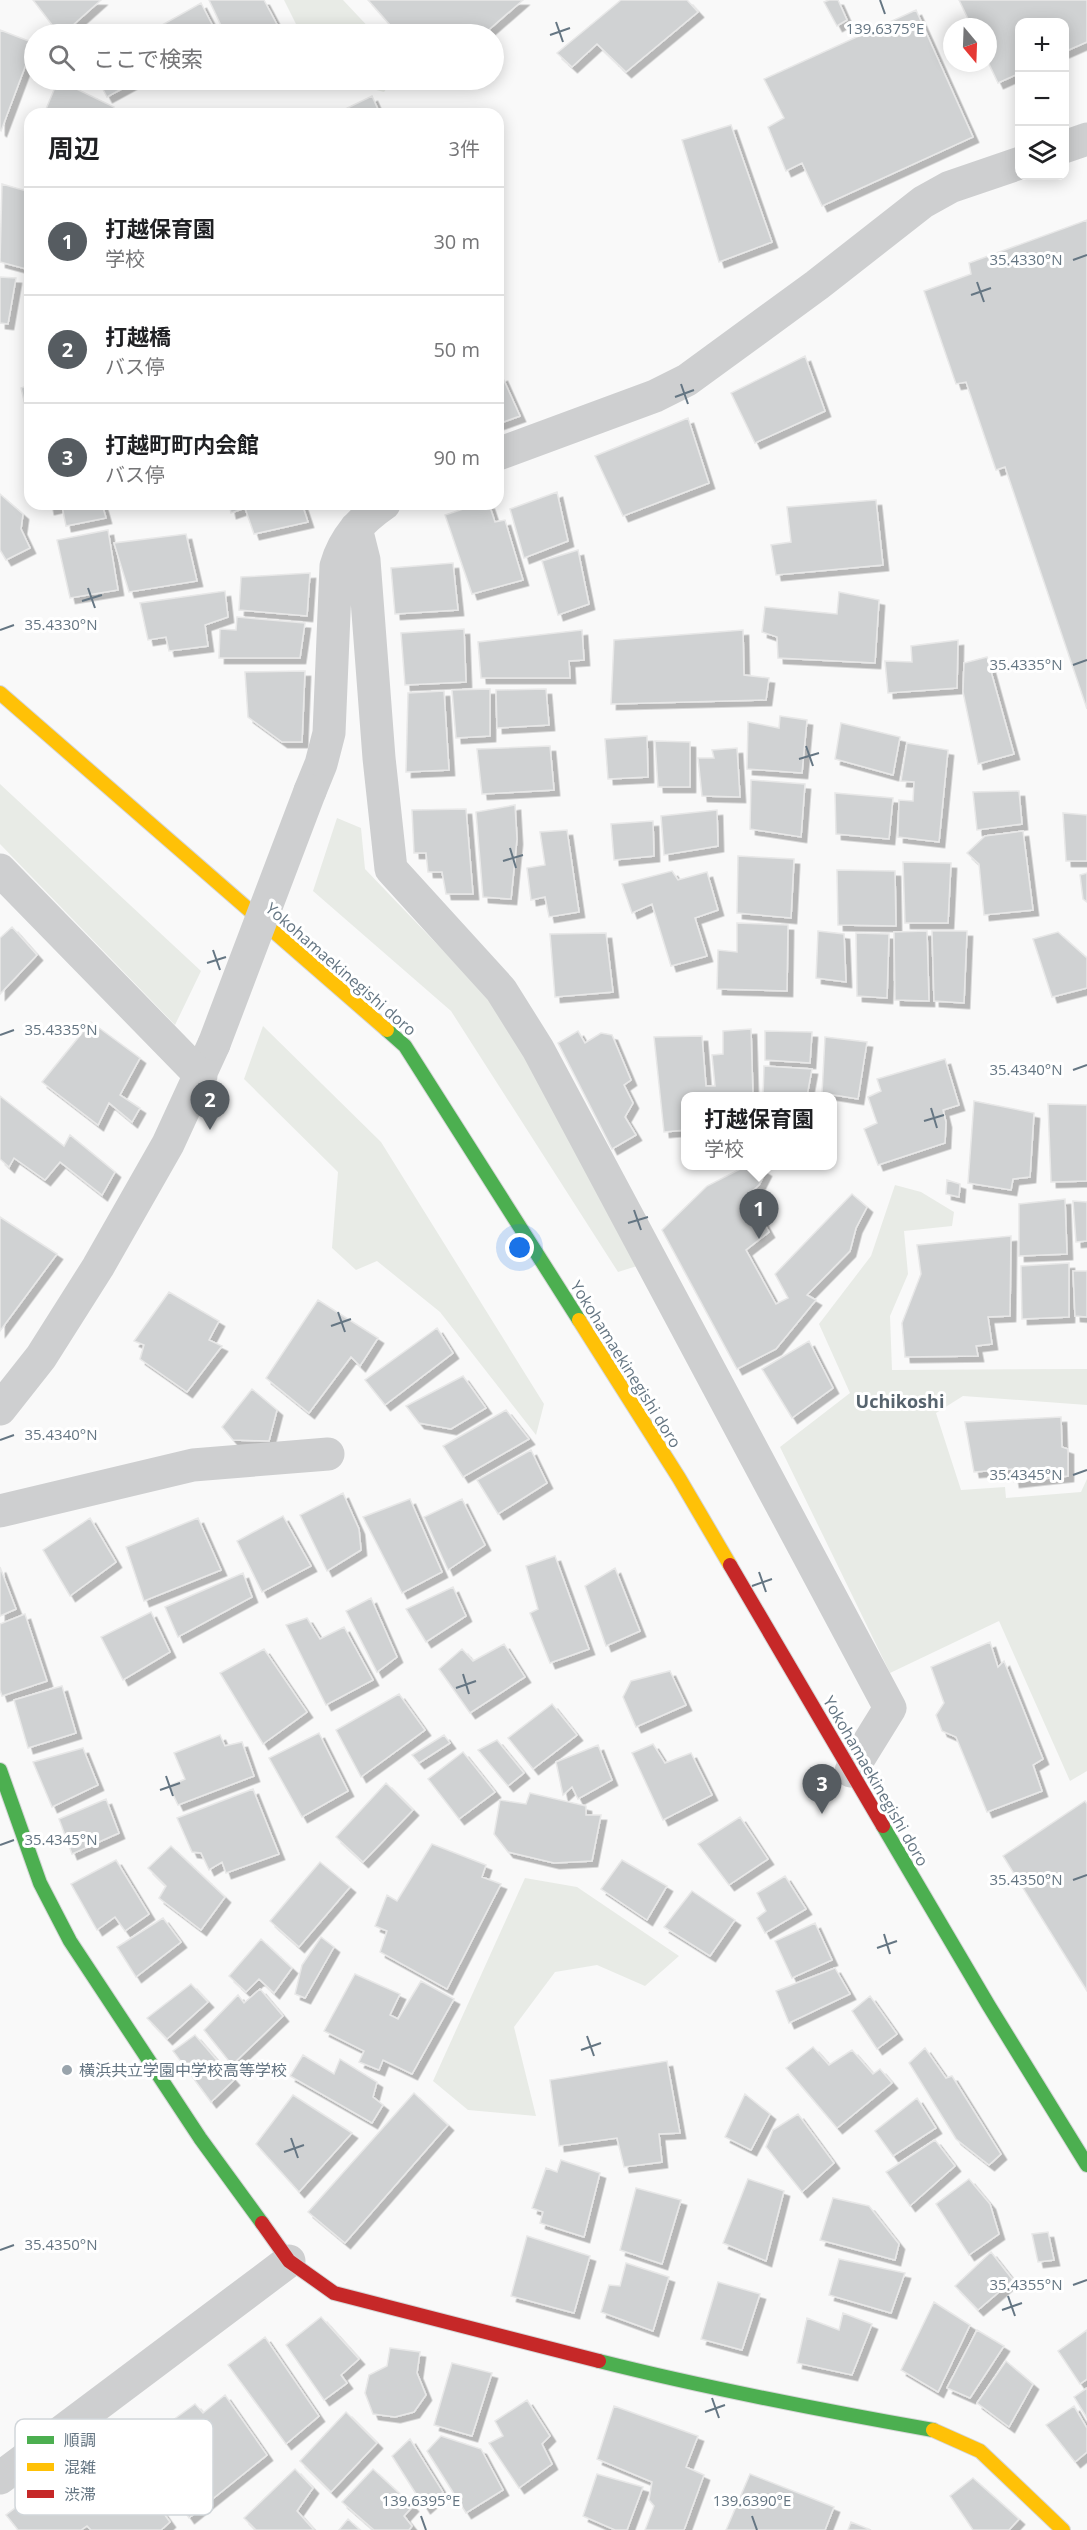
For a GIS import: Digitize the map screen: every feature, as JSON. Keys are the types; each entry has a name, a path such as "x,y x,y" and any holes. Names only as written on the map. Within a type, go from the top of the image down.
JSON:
{"main road":[{"name":"Yokohamaekinegishi doro","path":"0,693 405,1046 679,1478 988,2006 1087,2165"},
{"path":"0,1770 40,1882 70,1941 200,2138 289,2261 334,2293 394,2310 685,2383 778,2403 939,2431 980,2451 1063,2530"}],"street":[{"path":"1069,146 1087,139"},
{"path":"504,452 655,396 687,380 818,285 923,201 950,187 1015,165"},
{"path":"0,1409 41,1357 98,1267 168,1144 201,1076 321,764 329,733 336,566 341,548 356,528 377,510"},
{"path":"356,528 364,560 379,758 391,869 501,990 538,1049 890,1708 851,1771"},
{"path":"0,870 201,1076"},
{"path":"0,1511 193,1466 328,1455"},
{"path":"79,2419 289,2261"},
{"path":"0,2478 15,2467"}],"shaded area":[{"path":"284,0 343,0 366,24 296,24"},
{"path":"0,784 201,971 175,1025 0,844"},
{"path":"337,818 361,828 365,869 500,1010 637,1266 618,1272 451,1011 313,891"},
{"path":"263,1026 381,1142 544,1404 536,1435 440,1312 377,1261 356,1270 332,1248 338,1172 244,1079"},
{"path":"895,1185 921,1192 954,1212 952,1226 904,1231 908,1274 890,1316 892,1370 1087,1369 1087,1405 963,1396 936,1413 961,1490 1005,1487 1006,1498 1081,1492 1087,1479 1087,1771 1070,1781 999,1621 890,1673 780,1447 850,1393 819,1324 871,1256"},
{"path":"525,1878 577,1887 679,1956 645,1986 597,1965 555,1972 514,2027 536,2116 468,2110 433,2081"}],"building":[{"path":"33,0 101,0 74,24 51,24"},
{"path":"209,0 264,0 277,24 220,24"},
{"path":"368,0 523,0 495,24 389,24"},
{"path":"621,0 687,0 698,12 626,72 597,44 572,67 557,53"},
{"path":"838,0 847,20 837,26 824,2"},
{"path":"959,0 1087,0 1087,42 1069,50 1069,18 1015,18 1015,75 998,83 993,72 997,72 997,18 968,18"},
{"path":"201,3 212,24 164,24"},
{"path":"916,10 973,137 822,206 802,163 786,171 768,127 784,118 764,79"},
{"path":"0,30 24,39 24,70 0,130"},
{"path":"54,90 79,90 114,107 113,108 46,108"},
{"path":"103,90 120,90 107,97"},
{"path":"372,96 377,108 347,108"},
{"path":"731,125 772,242 719,262 682,140"},
{"path":"2,184 24,190 24,268 0,262"},
{"path":"1087,220 1087,709 1005,467 996,470 966,382 956,384 924,291 971,274 969,263"},
{"path":"0,277 16,278 8,324 0,323"},
{"path":"805,356 825,411 755,443 731,393"},
{"path":"504,380 520,416 504,422"},
{"path":"688,418 709,483 623,516 595,456"},
{"path":"557,492 568,541 524,558 510,509"},
{"path":"0,494 23,514 21,529 30,548 6,560 0,550"},
{"path":"876,500 883,565 776,575 771,545 791,542 787,507"},
{"path":"63,510 104,510 106,518 66,526"},
{"path":"246,510 304,510 308,522 254,534"},
{"path":"460,510 491,510 495,522 505,520 523,580 472,594 445,515"},
{"path":"108,530 118,590 70,598 57,540"},
{"path":"186,534 197,581 129,592 114,543"},
{"path":"578,550 589,604 558,615 542,561"},
{"path":"453,563 458,610 395,614 391,568"},
{"path":"310,573 307,616 239,610 241,577"},
{"path":"225,591 228,617 205,625 208,646 169,651 166,637 148,640 140,603"},
{"path":"839,592 879,600 875,663 778,658 777,637 762,632 765,607 837,614"},
{"path":"237,617 305,623 300,658 219,658 220,629 236,630"},
{"path":"464,629 466,682 405,685 401,633"},
{"path":"582,630 584,660 569,661 570,678 481,678 478,642"},
{"path":"743,630 744,675 769,678 766,700 611,704 614,640"},
{"path":"958,640 957,688 888,693 885,661 912,662 911,646"},
{"path":"987,657 1014,754 978,764 963,692 964,663"},
{"path":"305,671 302,742 282,742 248,717 245,672"},
{"path":"490,689 490,736 456,738 452,690"},
{"path":"546,689 549,725 497,728 496,690"},
{"path":"444,691 449,770 406,772 408,693"},
{"path":"780,716 807,720 802,773 747,769 748,722 779,728"},
{"path":"841,723 900,737 893,775 835,759"},
{"path":"647,736 648,777 608,779 605,739"},
{"path":"655,741 690,742 690,787 658,787"},
{"path":"907,743 948,750 939,842 898,837 899,800 913,801 914,782 901,781"},
{"path":"550,746 554,790 482,794 477,749"},
{"path":"737,748 740,797 702,796 698,758 714,758 712,750"},
{"path":"751,780 805,784 801,837 750,829"},
{"path":"1019,791 1022,824 977,830 973,792"},
{"path":"835,793 893,798 889,839 836,834"},
{"path":"515,805 517,839 511,899 483,897 476,812"},
{"path":"466,809 473,894 446,894 442,872 428,872 426,853 414,853 412,810"},
{"path":"717,810 718,846 664,855 661,816"},
{"path":"1063,813 1087,815 1087,861 1066,861"},
{"path":"653,821 654,856 614,860 611,824"},
{"path":"567,830 579,912 549,917 545,897 531,900 527,868 545,865 540,832"},
{"path":"1023,831 1033,910 984,915 979,864 967,853 985,836"},
{"path":"738,856 794,859 791,918 737,913"},
{"path":"903,862 951,863 948,923 905,923"},
{"path":"837,870 895,871 896,926 838,925"},
{"path":"672,871 678,880 707,872 718,910 695,918 707,956 671,966 652,904 632,913 622,884"},
{"path":"1087,873 1087,902 1083,899 1080,875"},
{"path":"737,923 788,925 787,991 717,989 718,950 737,952"},
{"path":"12,927 37,955 0,994 0,938"},
{"path":"818,931 844,934 846,982 816,978"},
{"path":"927,931 929,1001 895,1000 894,932"},
{"path":"932,931 967,931 964,1003 934,1001"},
{"path":"1058,932 1087,958 1087,988 1052,997 1033,939"},
{"path":"606,933 613,992 555,997 550,934"},
{"path":"856,933 889,934 887,998 857,996"},
{"path":"91,1022 140,1058 120,1095 140,1108 132,1122 109,1103 98,1125 42,1082"},
{"path":"751,1029 753,1092 681,1092 681,1130 664,1132 654,1037 702,1036 706,1086 715,1086 712,1055 723,1054 723,1031"},
{"path":"578,1031 585,1043 601,1033 612,1035 631,1080 624,1085 633,1103 625,1117 636,1135 612,1149 558,1043"},
{"path":"765,1031 812,1032 810,1063 765,1060"},
{"path":"825,1037 867,1042 858,1099 837,1096 837,1092 822,1092"},
{"path":"945,1059 959,1105 943,1110 946,1122 945,1143 878,1165 864,1129 877,1123 868,1097 881,1091 877,1079"},
{"path":"764,1066 812,1069 808,1092 763,1092"},
{"path":"0,1096 64,1146 70,1135 115,1172 102,1195 60,1162 45,1180 14,1158 9,1167 0,1159"},
{"path":"974,1101 1034,1113 1030,1177 1013,1179 1011,1190 968,1183"},
{"path":"1048,1104 1087,1105 1087,1181 1051,1182"},
{"path":"738,1170 766,1171 759,1185 748,1195 769,1232 746,1250 776,1304 788,1298 775,1274 852,1194 867,1207 856,1228 850,1251 807,1295 816,1300 776,1349 737,1369 662,1230 707,1186"},
{"path":"947,1180 960,1184 959,1197 946,1194"},
{"path":"1065,1199 1067,1254 1019,1256 1019,1204"},
{"path":"1073,1201 1087,1202 1087,1241 1076,1242"},
{"path":"0,1217 57,1254 0,1331"},
{"path":"1011,1236 1010,1316 988,1317 992,1344 976,1346 978,1356 905,1357 902,1323 921,1274 917,1245"},
{"path":"1069,1263 1069,1317 1022,1319 1021,1266"},
{"path":"1073,1271 1087,1271 1087,1317 1075,1316"},
{"path":"169,1292 219,1321 209,1340 222,1346 187,1392 140,1359 144,1345 134,1341"},
{"path":"318,1300 378,1338 360,1366 351,1357 309,1413 266,1378"},
{"path":"437,1328 453,1353 385,1405 365,1380"},
{"path":"809,1341 833,1388 792,1418 762,1369"},
{"path":"463,1376 486,1408 451,1429 419,1423 406,1406"},
{"path":"252,1389 277,1410 269,1441 233,1440 222,1427"},
{"path":"506,1410 529,1439 463,1477 443,1446"},
{"path":"1061,1417 1062,1447 1068,1449 1068,1476 1014,1482 1012,1469 974,1472 965,1422"},
{"path":"531,1450 547,1483 498,1514 477,1480"},
{"path":"343,1493 359,1529 361,1550 327,1571 300,1515"},
{"path":"410,1499 442,1572 402,1593 363,1517"},
{"path":"462,1499 485,1545 448,1570 424,1517"},
{"path":"283,1516 311,1566 262,1592 237,1541"},
{"path":"90,1518 116,1562 70,1596 43,1550"},
{"path":"198,1518 221,1570 144,1601 126,1547"},
{"path":"555,1556 589,1649 550,1663 530,1613 538,1609 526,1566"},
{"path":"0,1567 16,1609 0,1616"},
{"path":"615,1568 640,1631 606,1646 585,1586"},
{"path":"243,1573 252,1597 178,1637 165,1607"},
{"path":"453,1587 466,1616 426,1642 406,1609"},
{"path":"371,1598 397,1657 377,1672 346,1611"},
{"path":"151,1612 170,1652 123,1680 101,1637"},
{"path":"25,1614 47,1681 2,1696 0,1690 0,1624"},
{"path":"307,1618 320,1639 344,1627 373,1680 326,1705 286,1625"},
{"path":"990,1642 998,1667 1004,1661 1043,1759 1033,1765 1042,1791 987,1812 956,1737 942,1731 936,1715 944,1703 931,1667"},
{"path":"504,1644 525,1677 470,1713 439,1669 462,1649 473,1661"},
{"path":"264,1649 307,1712 263,1744 220,1673"},
{"path":"670,1671 686,1705 636,1727 623,1697 631,1681"},
{"path":"62,1686 76,1733 28,1748 14,1700"},
{"path":"399,1694 425,1730 361,1777 336,1730"},
{"path":"552,1704 577,1735 533,1769 508,1738"},
{"path":"319,1733 348,1791 302,1817 269,1758"},
{"path":"220,1735 225,1746 242,1742 254,1776 178,1805 169,1786 185,1779 174,1753"},
{"path":"444,1735 450,1743 419,1763 412,1755"},
{"path":"497,1740 524,1773 508,1786 478,1750"},
{"path":"653,1744 665,1763 691,1753 712,1795 663,1820 632,1753"},
{"path":"598,1745 612,1780 578,1799 572,1787 563,1795 556,1762"},
{"path":"83,1748 98,1785 52,1807 33,1762"},
{"path":"463,1752 495,1792 459,1819 428,1779"},
{"path":"386,1783 413,1810 363,1862 336,1837"},
{"path":"253,1789 279,1854 226,1873 222,1862 209,1870 201,1853 192,1852 177,1818"},
{"path":"530,1793 586,1806 586,1815 601,1815 592,1861 554,1863 508,1852 494,1834 500,1800 526,1804"},
{"path":"106,1799 119,1833 72,1854 59,1819"},
{"path":"1085,1801 1087,1804 1087,1991 1003,1856"},
{"path":"740,1817 768,1859 729,1885 698,1844"},
{"path":"432,1844 486,1865 482,1877 501,1884 447,1989 380,1952 387,1931 375,1926 387,1895 397,1901"},
{"path":"171,1846 225,1897 201,1930 159,1898 166,1886 148,1868"},
{"path":"116,1860 149,1914 125,1931 115,1917 97,1930 71,1884"},
{"path":"622,1860 667,1886 647,1920 601,1889"},
{"path":"320,1862 350,1887 299,1947 270,1921"},
{"path":"785,1876 806,1909 765,1933 757,1918 766,1911 757,1893"},
{"path":"692,1891 735,1920 710,1956 664,1927"},
{"path":"163,1918 181,1942 136,1977 117,1947"},
{"path":"815,1923 832,1960 792,1978 775,1941"},
{"path":"321,1937 334,1947 305,1998 295,1994 302,1965"},
{"path":"261,1939 292,1968 274,1993 259,1979 246,1992 229,1976"},
{"path":"835,1968 850,1994 789,2023 776,1991"},
{"path":"355,1974 400,1994 390,2015 398,2019 421,1981 454,1999 412,2074 383,2060 379,2070 359,2062 364,2051 324,2031"},
{"path":"191,1984 208,2002 167,2039 147,2018"},
{"path":"260,1989 283,2016 232,2065 204,2030 238,1995 244,2003"},
{"path":"870,1996 897,2034 877,2049 852,2011"},
{"path":"195,2035 234,2080 211,2102 173,2051"},
{"path":"813,2047 829,2065 852,2050 873,2074 880,2069 892,2083 837,2128 786,2068"},
{"path":"925,2048 946,2078 952,2076 1001,2154 989,2165 956,2139 909,2063"},
{"path":"303,2055 334,2074 340,2059 377,2082 373,2097 383,2105 372,2123 290,2076"},
{"path":"667,2061 680,2133 659,2134 662,2162 624,2167 617,2138 559,2146 550,2080"},
{"path":"414,2093 448,2125 345,2243 308,2212"},
{"path":"745,2094 770,2114 751,2150 725,2137"},
{"path":"293,2095 352,2133 299,2192 256,2144"},
{"path":"917,2098 936,2128 893,2156 875,2131"},
{"path":"798,2114 834,2163 802,2192 766,2147 773,2130"},
{"path":"935,2140 955,2166 910,2206 886,2172"},
{"path":"561,2160 600,2173 584,2237 540,2223 543,2212 532,2208 546,2168 557,2172"},
{"path":"748,2179 784,2191 766,2261 723,2243"},
{"path":"969,2179 990,2204 999,2234 969,2255 936,2204"},
{"path":"636,2188 681,2200 662,2264 620,2250"},
{"path":"833,2198 869,2206 899,2244 895,2260 820,2240"},
{"path":"1048,2232 1054,2260 1038,2262 1032,2234"},
{"path":"527,2236 590,2256 574,2313 511,2296"},
{"path":"991,2252 1013,2280 978,2310 955,2286"},
{"path":"839,2259 905,2273 891,2313 829,2295"},
{"path":"626,2263 669,2277 653,2331 601,2312 609,2285 620,2286"},
{"path":"718,2282 760,2294 742,2350 701,2339"},
{"path":"934,2302 970,2325 938,2392 901,2370"},
{"path":"843,2313 872,2324 852,2375 797,2363 807,2318 839,2330"},
{"path":"321,2317 359,2359 341,2375 347,2383 324,2400 286,2345"},
{"path":"977,2330 1004,2346 970,2398 947,2388"},
{"path":"1087,2330 1087,2379 1080,2384 1058,2351"},
{"path":"265,2337 319,2416 286,2444 228,2365"},
{"path":"390,2348 420,2352 417,2373 426,2395 414,2412 395,2417 373,2414 365,2393 369,2375 387,2366"},
{"path":"1006,2361 1033,2384 1009,2427 977,2403"},
{"path":"452,2363 492,2373 472,2436 434,2425"},
{"path":"1087,2388 1087,2418 1074,2397"},
{"path":"225,2395 267,2455 213,2499 213,2419 174,2419 195,2404 203,2413"},
{"path":"527,2400 550,2436 542,2444 552,2464 519,2488 489,2443 503,2436 495,2421"},
{"path":"614,2406 698,2436 686,2467 704,2475 684,2530 645,2530 654,2506 649,2500 652,2482 597,2459"},
{"path":"1074,2406 1087,2428 1087,2452 1075,2462 1046,2425"},
{"path":"346,2412 377,2443 331,2492 300,2461"},
{"path":"441,2436 481,2449 503,2490 466,2513 427,2451"},
{"path":"410,2439 443,2492 425,2508 392,2456"},
{"path":"295,2469 313,2488 297,2511 314,2530 256,2530 244,2518"},
{"path":"373,2469 413,2506 404,2516 412,2526 409,2530 374,2530 342,2502"},
{"path":"597,2474 643,2487 627,2530 615,2530 583,2516"},
{"path":"750,2474 834,2507 825,2530 726,2530"},
{"path":"973,2478 1019,2519 1009,2530 973,2530 950,2496"},
{"path":"15,2508 15,2515 165,2515 170,2522 161,2530 91,2530 87,2526 81,2530 18,2530 6,2515"},
{"path":"348,2519 360,2530 339,2530"},
{"path":"851,2522 871,2530 848,2530"}],"traffic: fast":[{"path":"387,1030 405,1046 579,1320"},
{"path":"0,1770 40,1883 70,1941 200,2138 262,2223"},
{"path":"883,1826 989,2006 1087,2165"},
{"path":"599,2361 682,2381 933,2430"}],"traffic: slow":[{"path":"0,693 387,1030"},
{"path":"579,1320 679,1478 730,1565"},
{"path":"933,2430 980,2451 1063,2530"}],"traffic: jam":[{"path":"730,1565 883,1826"},
{"path":"262,2223 289,2261 334,2293 599,2361"}],"place":[{"name":"打越橋","path":"210,1130"},
{"name":"打越保育園","path":"759,1239"},
{"name":"打越町町内会館","path":"822,1814"},
{"name":"横浜共立学園中学校高等学校","path":"67,2070"}],"district":[{"name":"Uchikoshi","path":"900,1402"}]}
